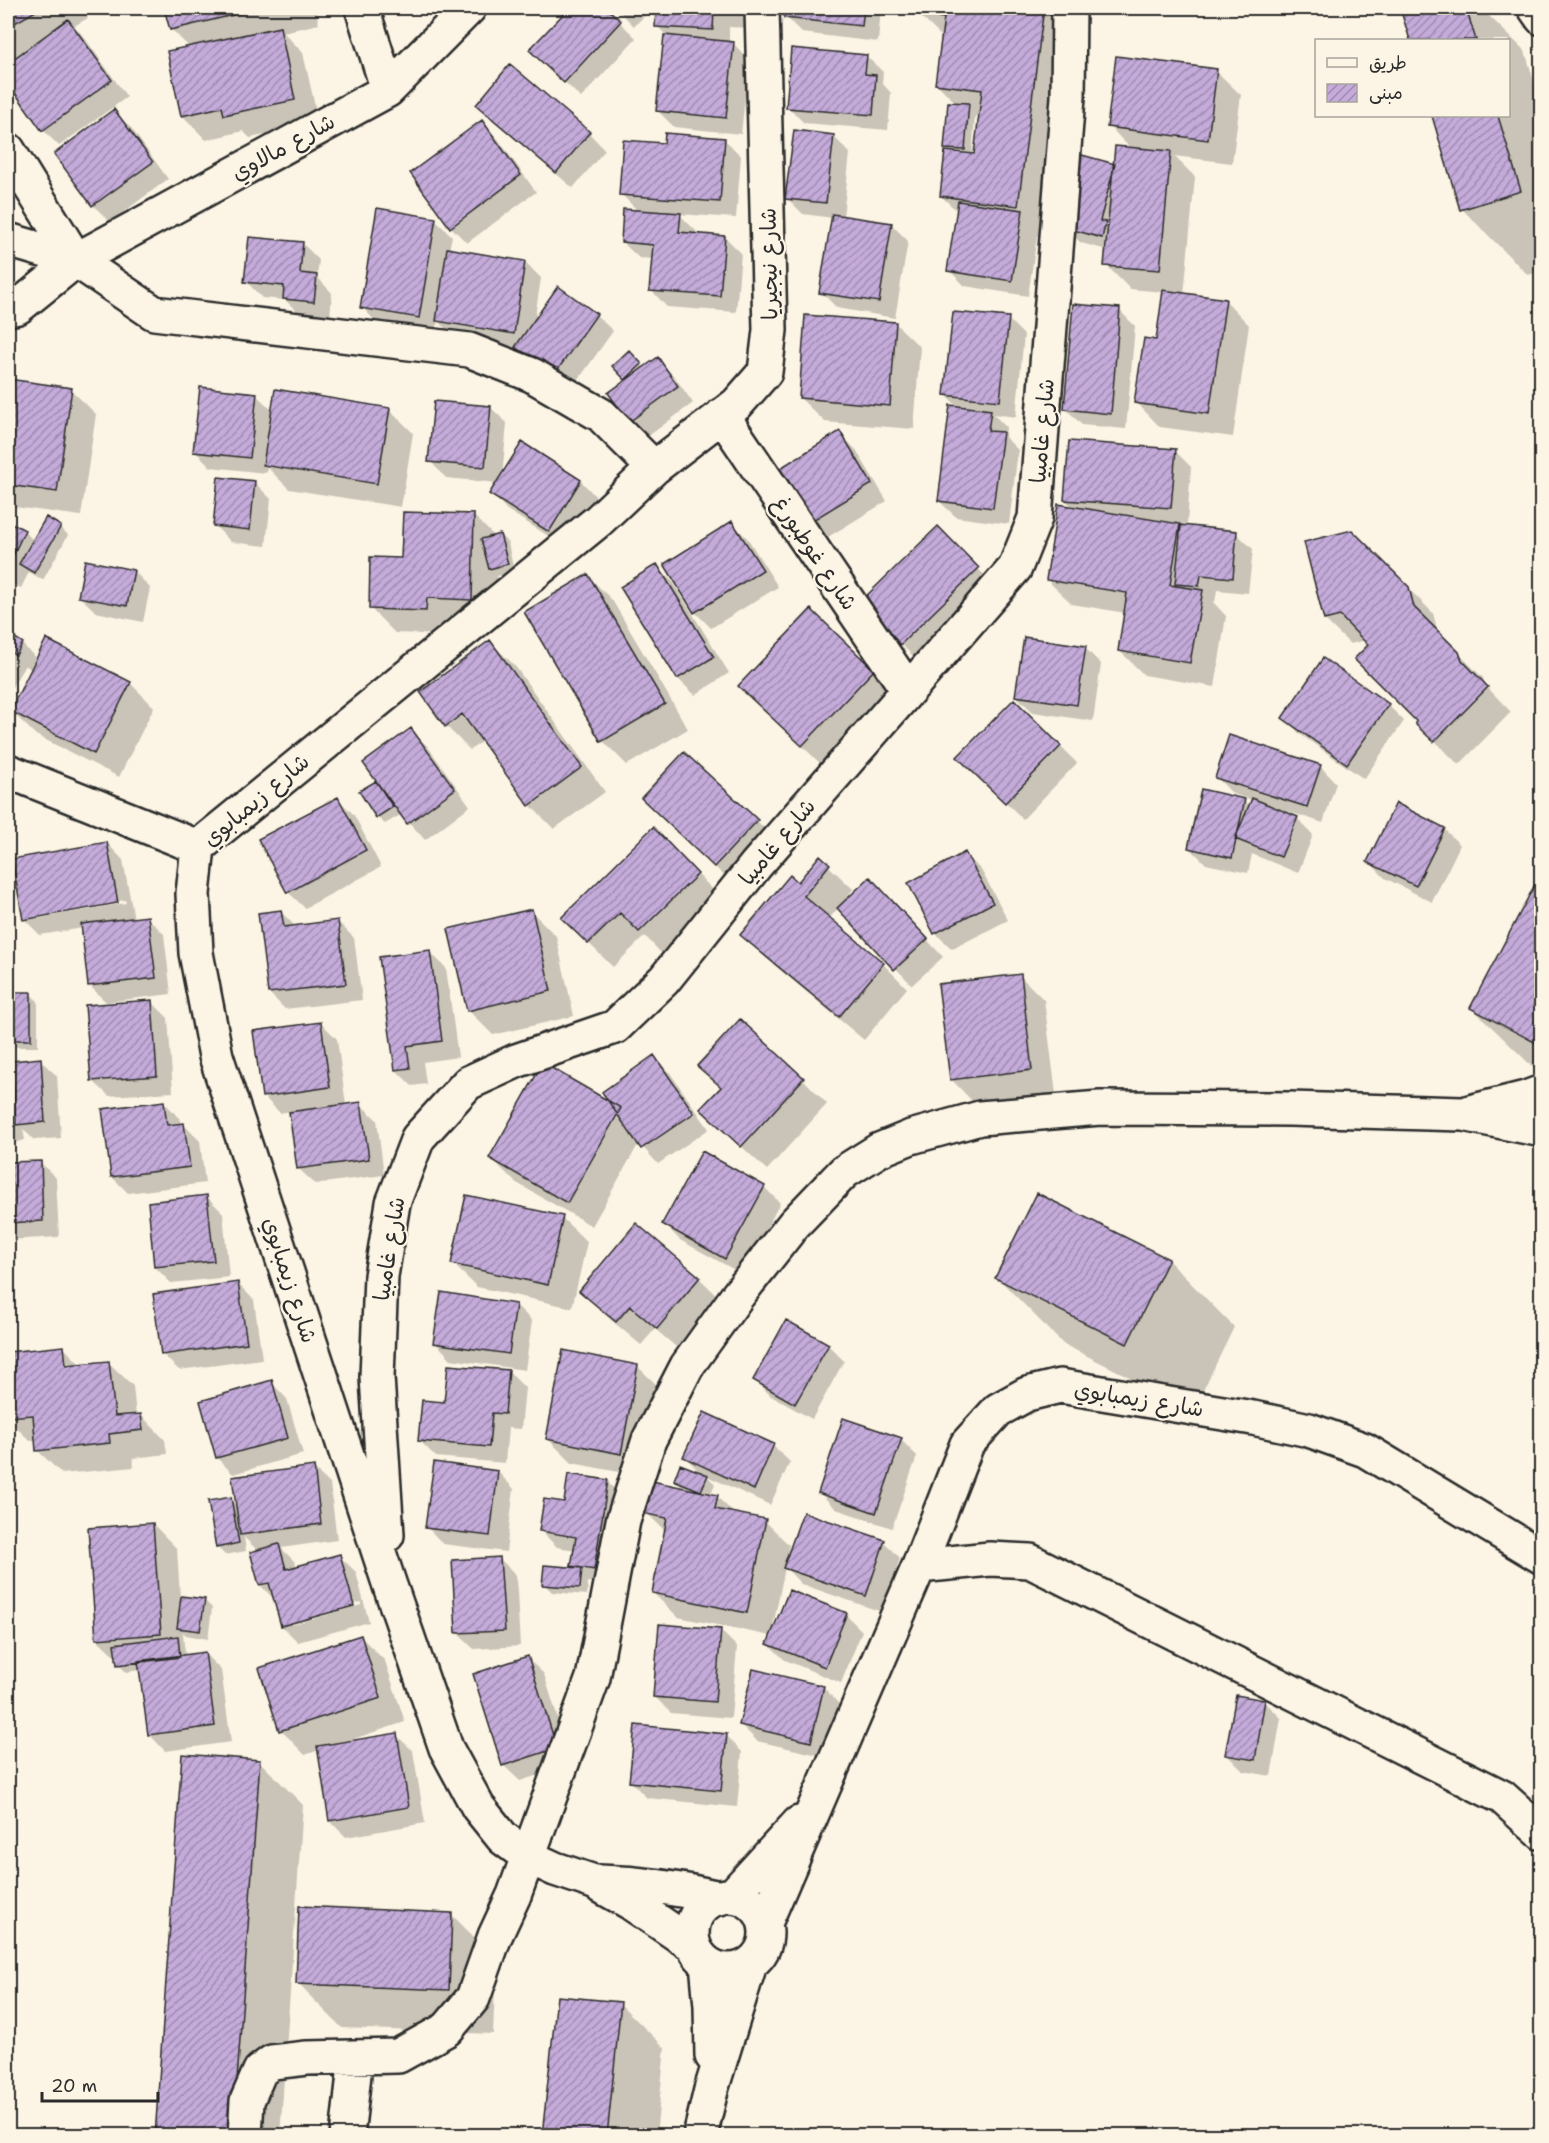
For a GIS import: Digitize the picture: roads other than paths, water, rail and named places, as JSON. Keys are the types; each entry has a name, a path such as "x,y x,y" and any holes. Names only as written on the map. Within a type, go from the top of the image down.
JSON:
{"street":[{"path":"362,8 388,90"},
{"name":"شارع مالاوي","path":"8,309 18,307 76,260 388,90 469,8"},
{"name":"شارع نيجيريا","path":"654,468 737,404 765,372 770,330 762,8"},
{"name":"شارع غامبيا","path":"389,1583 377,1377 381,1276 393,1203 418,1138 468,1083 516,1061 615,1027 664,980 756,865 1015,568 1035,518 1068,98 1069,8"},
{"path":"1535,8 1542,18"},
{"path":"8,150 76,260"},
{"path":"8,240 76,260 154,313 469,350 532,375 601,416 654,468"},
{"name":"شارع غوطبورغ","path":"722,415 908,690"},
{"name":"شارع زيمبابوي","path":"654,468 598,521 198,847 193,894 196,953 216,1056 389,1583 446,1748 478,1807 504,1838 527,1857 594,1882 631,1903 700,1954"},
{"path":"8,771 198,847"},
{"path":"1462,1114 1542,1092"},
{"path":"246,2136 248,2100 260,2071 272,2062 307,2058 398,2056 447,2029 473,1998 495,1936 514,1895 593,1678 623,1521 650,1440 687,1366 738,1295 794,1224 844,1172 879,1150 911,1137 980,1118 1100,1108 1289,1109 1462,1114 1542,1130"},
{"name":"شارع زيمبابوي","path":"765,1923 919,1566 967,1444 998,1410 1027,1394 1060,1386 1253,1418 1309,1430 1365,1450 1542,1557"},
{"path":"919,1566 990,1559 1030,1561 1502,1797 1542,1833"},
{"name":"شارع زيمبابوي","path":"594,1882 657,1885 726,1897 816,1804"},
{"path":"700,2136 711,2090 750,1964 764,1946 766,1935 762,1915 749,1902 726,1897 709,1902 700,1910 694,1920 692,1932 700,1954 711,2006 711,2090"},
{"path":"700,1954 724,1970 733,1970 750,1964"},
{"path":"347,2136 356,2057"}]}
